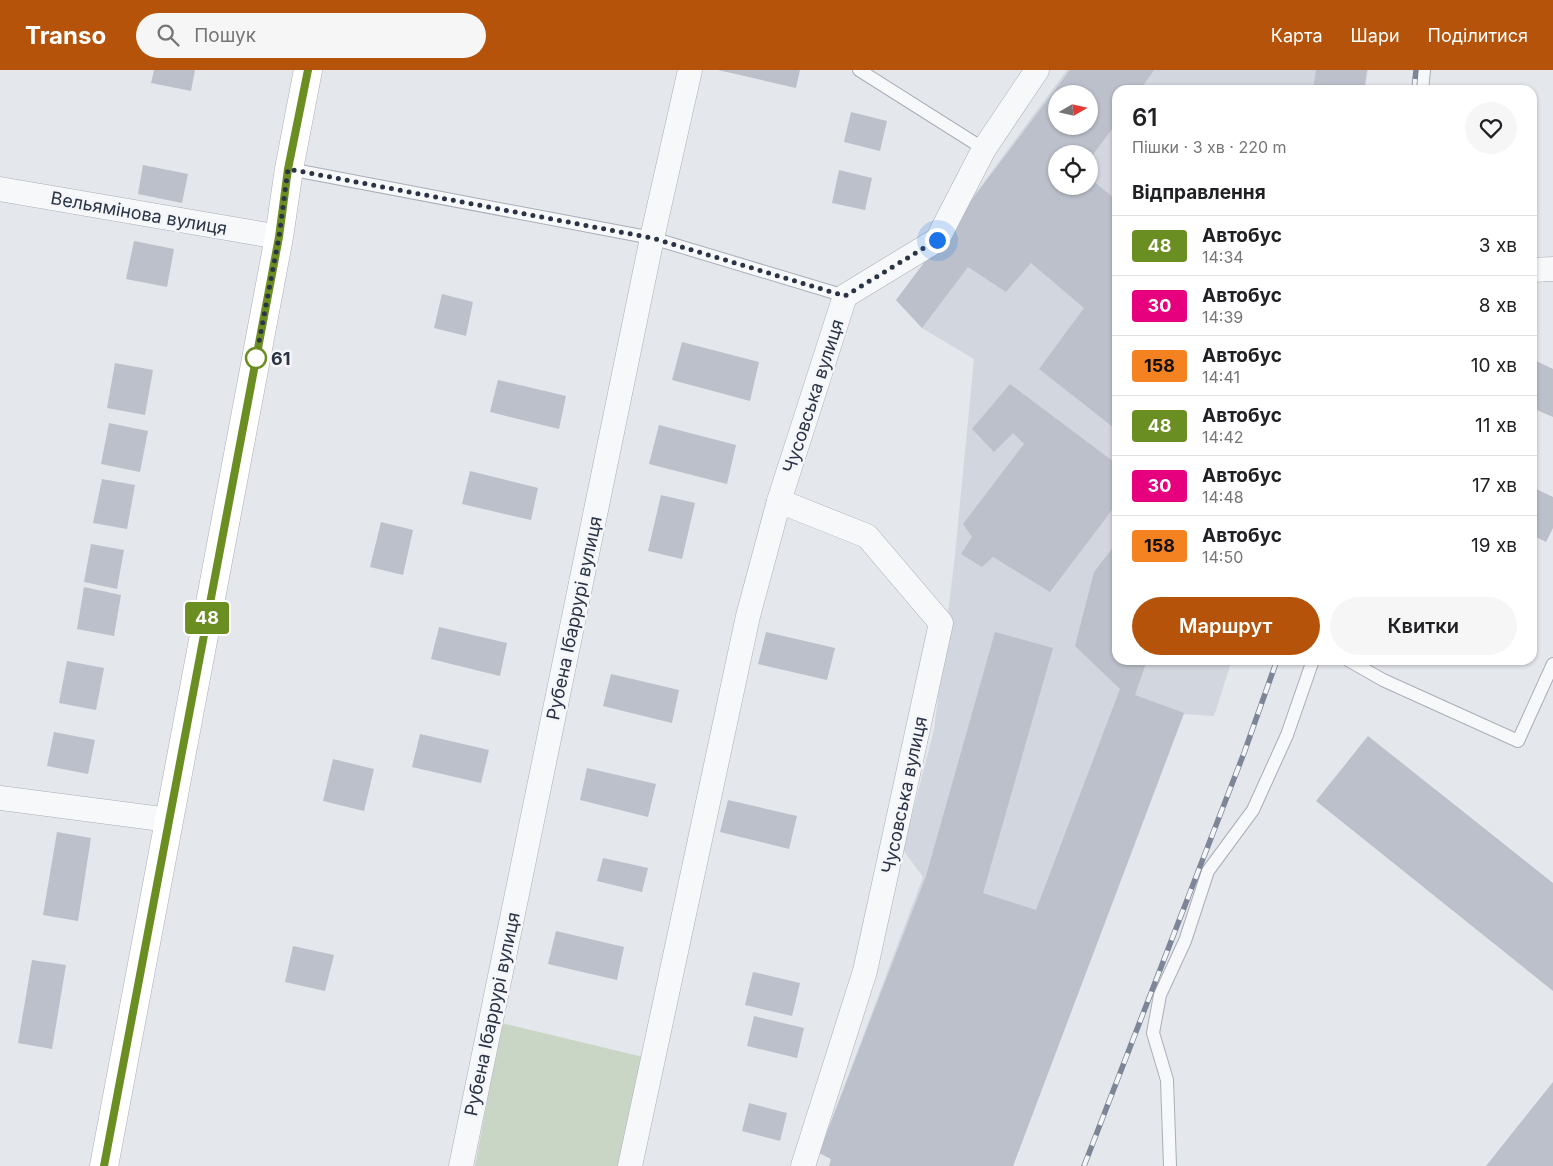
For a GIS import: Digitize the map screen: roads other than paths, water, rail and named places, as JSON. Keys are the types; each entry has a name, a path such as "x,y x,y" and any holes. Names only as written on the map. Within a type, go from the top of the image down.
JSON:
{"main road":[{"path":"104,1166 279,237 288,169 308,70"}],"street":[{"name":"Рубена Ібаррурі вулиця","path":"461,1166 652,238 690,70"},
{"name":"Чусовська вулиця","path":"630,1166 748,616 779,501 845,296 937,240 984,149 1037,70"},
{"name":"Вельямінова вулиця","path":"0,189 279,237"},
{"path":"1537,270 1553,269"},
{"name":"Чусовська вулиця","path":"779,501 867,536 941,623 865,971 802,1166"},
{"path":"0,798 169,820"}],"lane":[{"path":"859,70 984,149"},
{"path":"1422,85 1424,70"},
{"path":"288,169 652,238 845,296"},
{"path":"1357,665 1383,680 1518,741 1553,664"},
{"path":"1170,1166 1166,1080 1153,1033 1160,995 1185,941 1208,871 1254,810 1287,735 1311,665"}],"railway":[{"path":"1414,85 1416,70"},
{"path":"1084,1166 1244,753 1275,665"}],"place":[{"name":"61","path":"256,358"}]}
